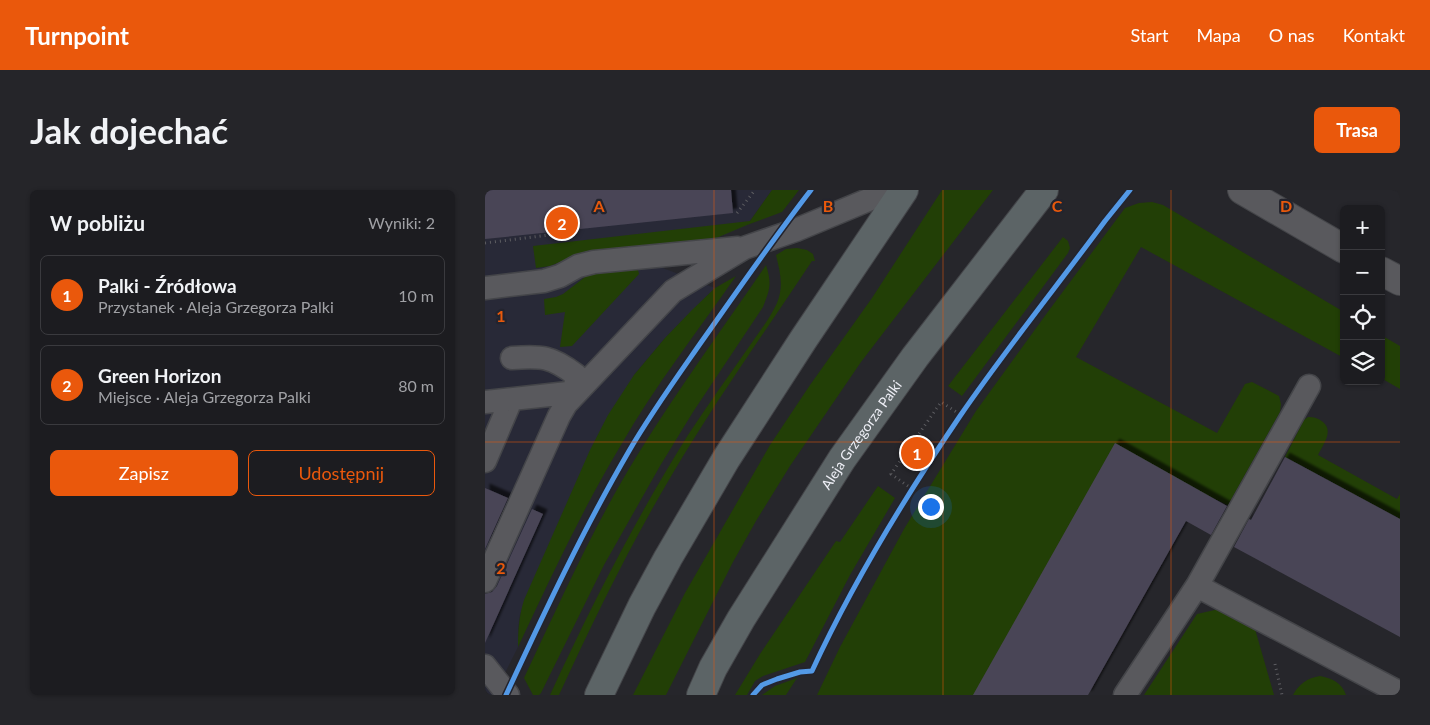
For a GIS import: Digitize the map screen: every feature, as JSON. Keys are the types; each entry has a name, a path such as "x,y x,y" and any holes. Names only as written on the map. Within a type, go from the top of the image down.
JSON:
{"main road":[{"path":"599,695 642,606 726,459 803,340 905,190"},
{"name":"Aleja Grzegorza Palki","path":"701,695 713,668 741,619 842,459 915,357 1044,190"}],"street":[{"path":"1242,190 1340,247"},
{"path":"1385,272 1400,281"}],"lane":[{"path":"485,580 566,404 673,291 744,248 796,230 892,190"},
{"path":"485,288 544,281 560,276 578,266 595,262 744,248"},
{"path":"512,358 538,356 563,366 576,375 575,393"},
{"path":"1125,695 1197,586 1309,386"},
{"path":"485,402 575,393"},
{"path":"485,461 511,400"},
{"path":"1197,586 1400,693"},
{"path":"485,666 507,694"}],"path":[{"path":"912,489 891,474 941,402 961,415"}],"shaded area":[{"path":"485,190 772,190 747,225 655,265 715,288 665,338 634,375 520,614 518,647 494,695 485,695"}],"green space":[{"path":"772,190 799,190 782,212 714,239 587,251 550,266 536,268 533,246 750,221"},
{"path":"942,190 993,190 861,362 790,466 733,562 666,695 633,695 685,593 770,445 872,298"},
{"path":"1152,202 1163,205 1340,310 1340,356 1141,247 1076,357 1217,433 1245,384 1252,382 1279,396 1280,412 1228,505 1202,493 973,695 817,695 840,647 904,529 976,411 1125,208 1139,203"},
{"path":"1063,237 1068,241 1070,248 1068,253 962,396 948,386"},
{"path":"797,248 807,250 813,254 815,261 812,261 689,446 627,555 559,695 550,695 598,596 650,498 688,435 774,309 781,285 776,255 786,249"},
{"path":"766,265 769,286 763,307 693,412 660,466 604,565 541,693 533,695 524,678 607,508 638,454 669,406"},
{"path":"634,267 638,270 639,274 572,346 560,347 565,312 545,315 544,299 563,294 593,273"},
{"path":"736,276 662,380 621,445 554,570 518,647 519,624 524,600 590,450 608,415 634,375 665,338 715,288"},
{"path":"1385,337 1400,346 1400,389 1385,380"},
{"path":"1308,417 1321,421 1328,430 1318,455 1397,499 1400,494 1400,519 1285,457 1304,420"},
{"path":"878,486 895,498 850,575 805,662 763,676 755,681 747,695 735,695 760,654 836,541 840,542"},
{"path":"1219,609 1255,629 1274,695 1144,695 1197,614"},
{"path":"1320,676 1336,682 1342,687 1346,695 1293,695 1304,682"},
{"path":"797,678 786,695 762,695 775,686"}],"building":[{"path":"485,190 731,190 733,213 485,239"},
{"path":"1115,443 1227,506 1211,535 1186,521 1088,695 973,695"},
{"path":"1285,457 1400,519 1400,637 1234,547"},
{"path":"485,488 508,498 485,549"},
{"path":"532,509 543,514 485,643 485,594 492,592 497,586"}],"cycle path":[{"path":"506,695 580,541 637,437 702,341 811,190"},
{"path":"753,695 762,685 800,672 812,671 862,573 900,509 960,416 995,366 1130,190"}],"place":[{"name":"Green Horizon","path":"562,223"},
{"name":"Palki - Źródłowa","path":"917,453"}]}
